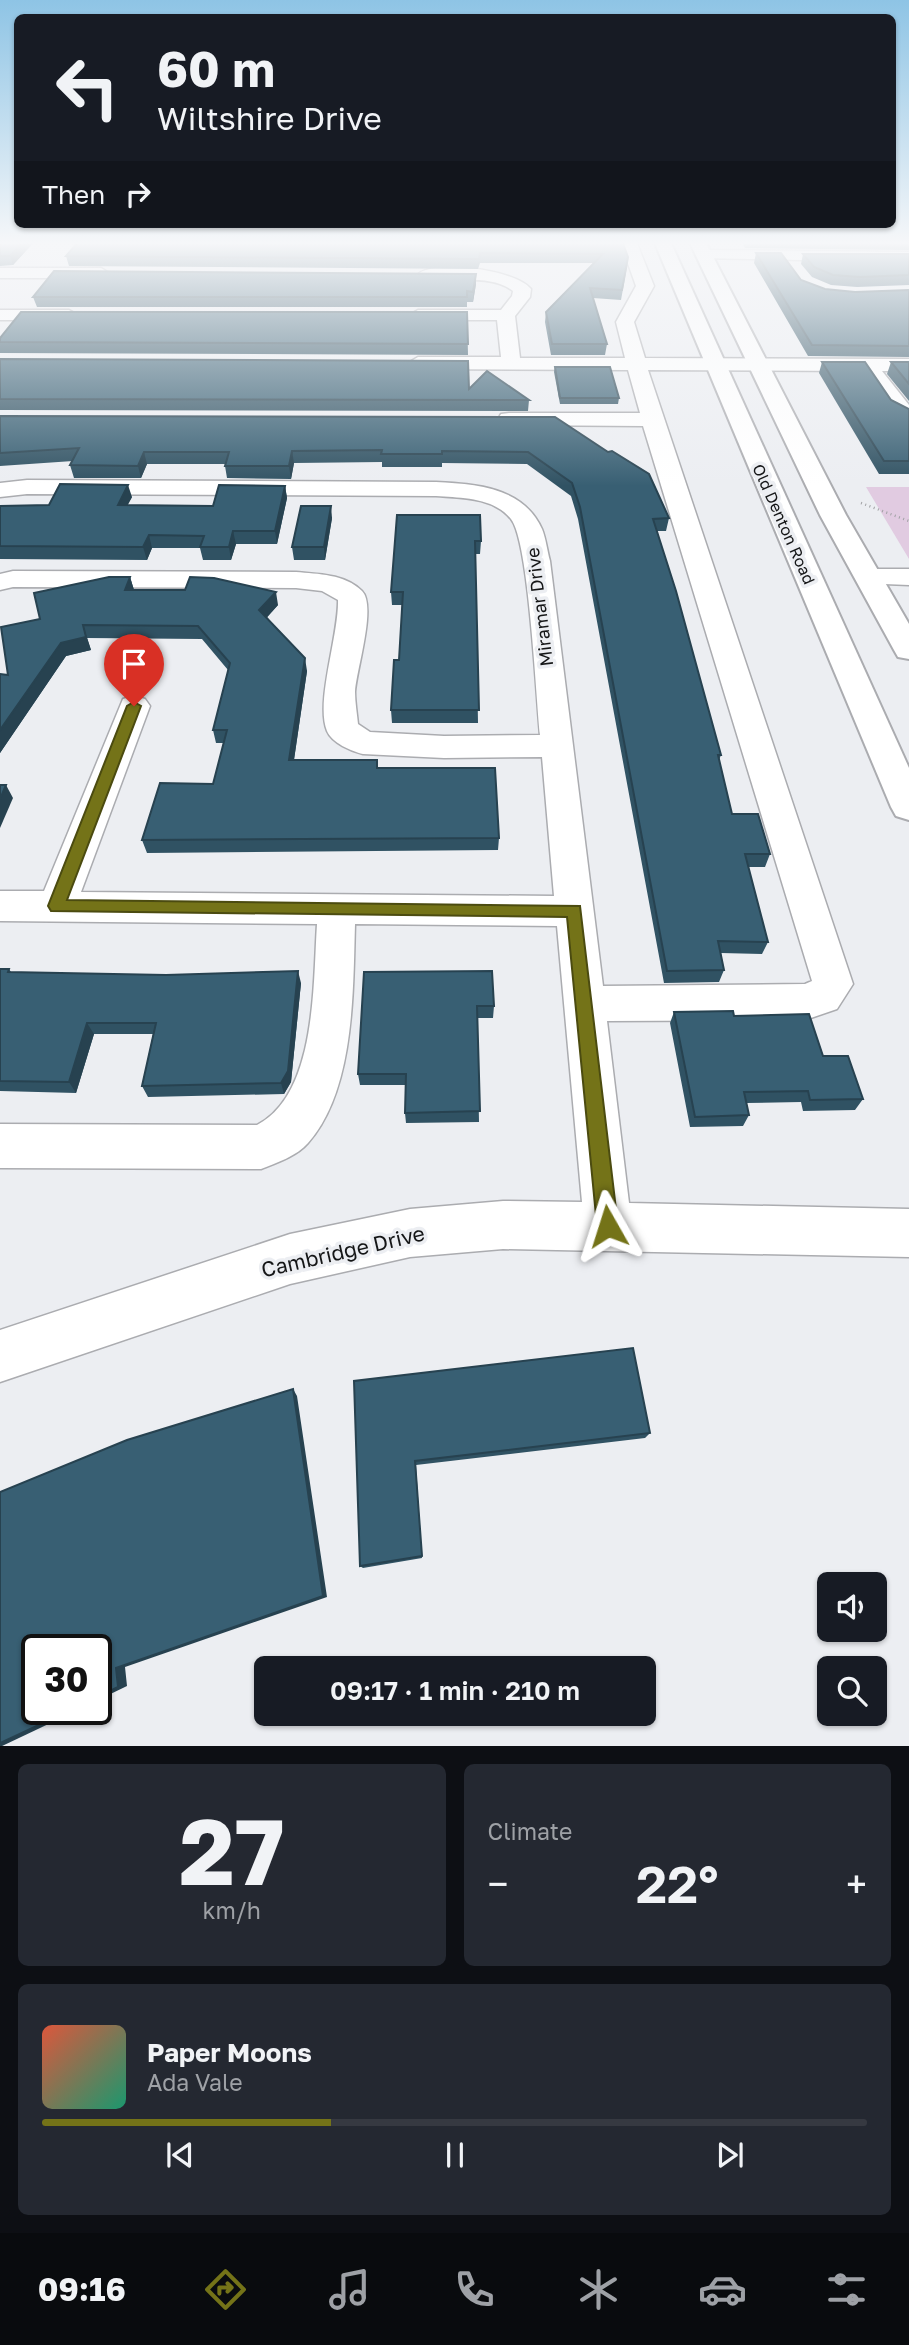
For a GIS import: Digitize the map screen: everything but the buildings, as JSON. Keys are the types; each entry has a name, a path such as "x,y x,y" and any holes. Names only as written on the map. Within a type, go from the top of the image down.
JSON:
{"main road":[{"name":"Old Denton Road","path":"696,322 909,807"},
{"path":"736,322 868,577 909,650"}],"street":[{"path":"36,332 52,322"},
{"path":"507,322 511,363"},
{"path":"585,1004 805,1002 822,997 833,984 652,420 625,322"},
{"path":"403,363 755,362 909,365"},
{"path":"868,364 896,406 909,415"},
{"path":"486,419 652,420"},
{"name":"Miramar Drive","path":"0,490 27,487 436,489 466,491 512,505 530,529 537,561 608,1226"},
{"path":"868,577 909,577"},
{"path":"0,582 13,579 123,578 328,583 352,596 353,620 340,692 342,729 363,743 444,747 556,746"},
{"path":"57,906 134,706"},
{"path":"0,906 575,911"},
{"path":"0,1146 261,1147 292,1129 317,1089 331,1011 337,908"},
{"name":"Cambridge Drive","path":"0,1356 290,1259 397,1236 503,1225 909,1233"}],"path":[{"path":"858,501 909,521"}],"shaded area":[{"path":"866,487 909,487 909,559"}],"route":[{"path":"134,706 57,906 575,911 608,1226"}]}
